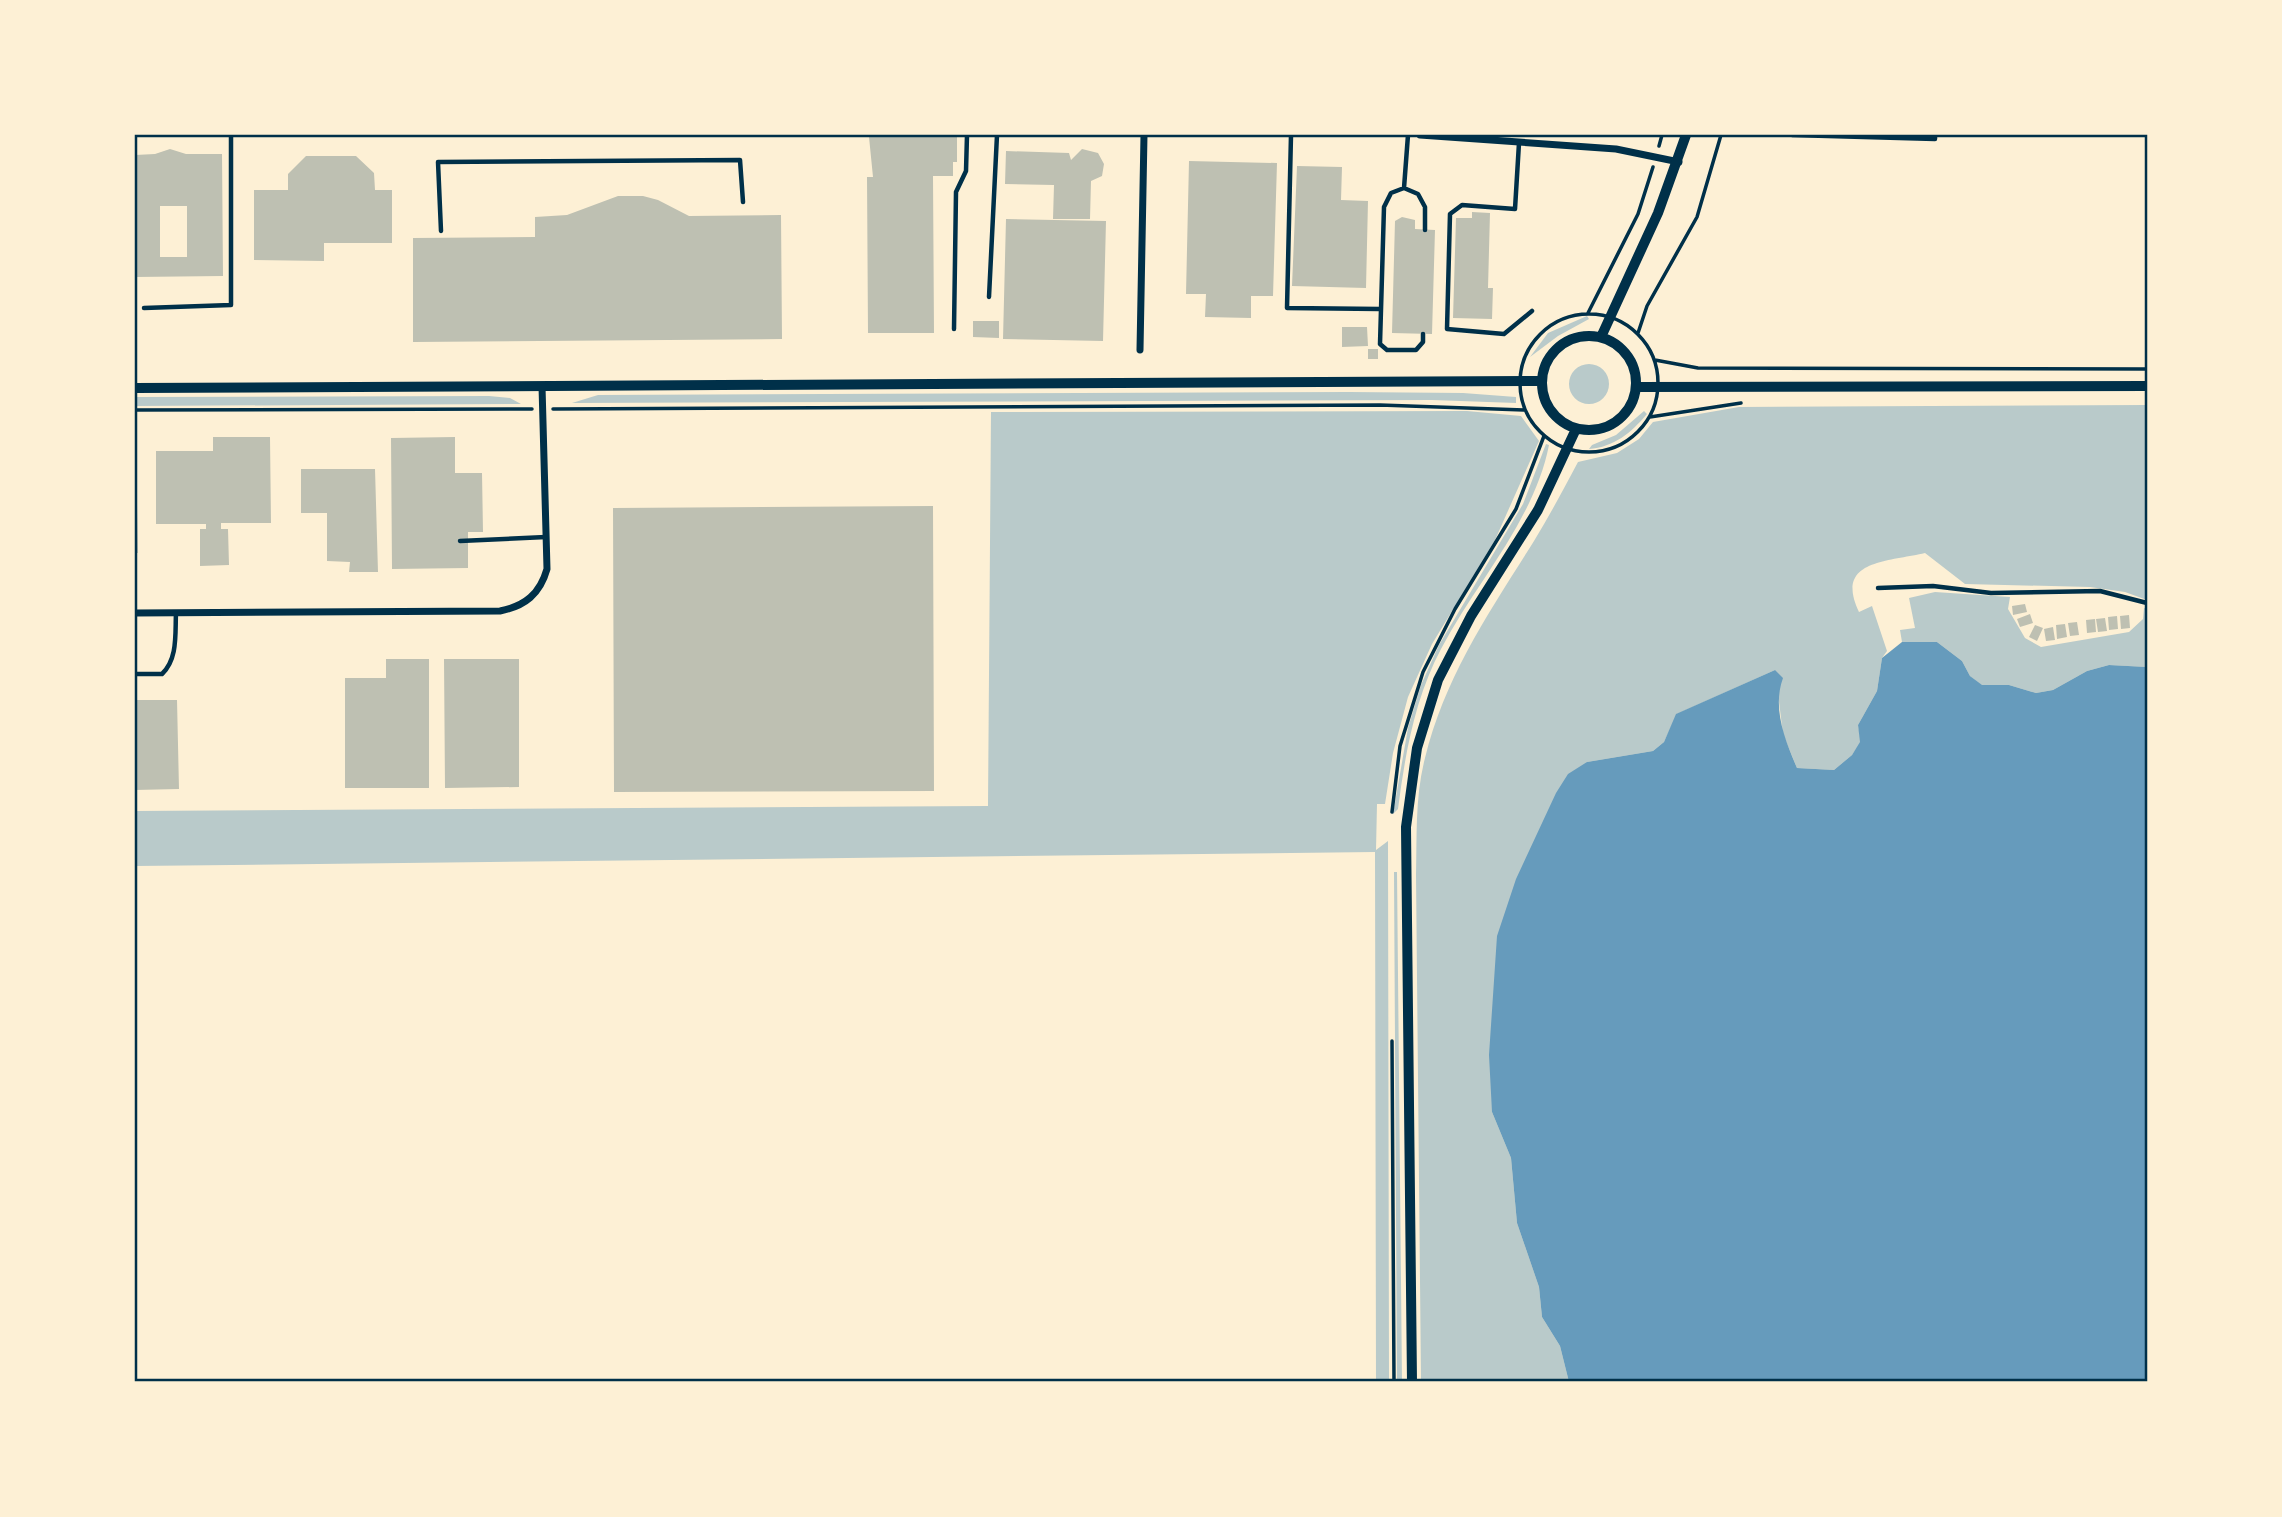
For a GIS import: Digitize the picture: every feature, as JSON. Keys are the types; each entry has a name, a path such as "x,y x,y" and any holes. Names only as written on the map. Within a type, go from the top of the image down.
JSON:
{"street":[{"path":"1140,350 1144,135"},
{"path":"1420,135 1616,149 1679,162"},
{"path":"1601,337 1679,162 1686,135"},
{"path":"1601,337 1616,344 1628,355 1637,387 1628,411 1617,421 1597,429 1576,429 1562,422 1550,411 1544,397 1542,381 1551,355 1561,345 1574,338 1601,337"},
{"path":"135,388 1542,381"},
{"path":"135,613 500,611 518,608 537,592 544,580 547,537 542,386"},
{"path":"1637,387 2147,386"},
{"path":"1412,1382 1406,851 1412,774 1426,713 1453,649 1525,532 1576,429"}],"lane":[{"path":"144,308 231,305 231,135"},
{"path":"954,329 956,192 966,171 967,135"},
{"path":"989,297 997,135"},
{"path":"1291,135 1287,308 1380,309"},
{"path":"1404,188 1408,135"},
{"path":"1792,135 1935,139 1935,135"},
{"path":"1519,143 1515,209 1462,205 1450,214 1447,330 1504,334 1532,311"},
{"path":"441,230 438,162 740,160 743,202"},
{"path":"1423,334 1423,342 1416,350 1384,349 1379,341 1384,206 1391,193 1404,188 1424,200 1425,229"},
{"path":"460,541 547,537"},
{"path":"1878,588 1933,586 1990,593 2100,591 2147,603"},
{"path":"135,674 162,674 169,668 174,653 176,613"}],"path":[{"path":"1588,314 1634,221 1662,135"},
{"path":"1638,333 1647,306 1697,217 1721,135"},
{"path":"1588,314 1610,317 1638,333 1655,360 1658,388 1650,417 1638,432 1623,444 1605,451 1568,449 1545,436 1524,410 1520,382 1529,349 1540,334 1562,320 1588,314"},
{"path":"1655,360 1698,368 2147,369"},
{"path":"135,410 1393,405 1524,410"}],"shaded area":[{"path":"1587,316 1589,319 1558,336 1530,357 1548,333"},
{"path":"1589,364 1597,365 1603,370 1608,376 1608,392 1603,398 1597,403 1589,404 1581,403 1575,398 1570,392 1569,384 1570,376 1575,370 1581,365"},
{"path":"1463,393 1516,397 1516,403 1432,400 572,403 598,395"},
{"path":"135,397 510,398 521,404 135,406"},
{"path":"2147,405 2147,600 2125,592 2090,587 1965,584 1925,553 1881,562 1868,566 1859,573 1853,582 1853,595 1859,612 1872,606 1887,651 1882,658 1877,691 1858,725 1861,742 1852,755 1834,770 1797,768 1783,734 1775,670 1677,714 1664,742 1653,751 1587,762 1492,1112 1511,1158 1517,1223 1539,1287 1542,1317 1560,1346 1569,1382 1421,1382 1416,875 1417,817 1422,772 1444,699 1470,645 1546,521 1578,462 1617,453 1639,439 1653,422 1739,407"},
{"path":"1467,411 1521,416 1539,441 1495,540 1432,644 1408,697 1393,753 1385,804 1377,804 1376,850 1388,841 1389,1382 1376,1382 1375,852 135,866 135,811 988,806 991,412"},
{"path":"1644,411 1647,414 1621,438 1589,449 1592,445 1616,435"},
{"path":"1546,444 1549,445 1531,500 1455,624 1424,687 1412,727 1398,809 1393,814 1408,728 1421,685 1439,645 1523,504"},
{"path":"1935,592 2010,597 2008,609 2025,638 2041,647 2129,632 2143,619 2144,608 2147,609 2147,667 2109,665 2087,671 2053,690 2036,693 2009,685 1982,686 1970,676 1962,661 1937,642 1902,642 1900,630 1915,628 1909,598"},
{"path":"1394,872 1397,872 1402,1382 1397,1382"}],"water":[{"path":"1902,642 1937,642 1962,661 1970,676 1982,685 2009,685 2036,693 2053,690 2087,671 2109,665 2147,667 2147,1382 1569,1382 1560,1346 1542,1317 1539,1287 1517,1223 1511,1158 1492,1112 1489,1055 1497,936 1516,879 1556,793 1568,774 1587,762 1653,751 1664,742 1676,714 1775,670 1783,678 1779,712 1784,735 1797,768 1834,770 1852,755 1860,742 1858,725 1877,691 1882,658"}],"building":[{"path":"957,136 957,162 953,162 953,176 933,176 934,333 868,333 867,177 873,177 869,137"},
{"path":"170,149 186,154 222,154 223,276 135,277 135,155 155,154","holes":["160,206 187,206 187,257 160,257"]},
{"path":"1082,149 1098,153 1104,164 1102,176 1091,181 1090,219 1053,219 1054,185 1005,184 1006,151 1069,153 1071,160"},
{"path":"306,156 356,156 374,173 375,190 392,190 392,243 324,243 324,261 254,260 254,190 288,190 288,174"},
{"path":"1189,161 1277,163 1273,296 1251,296 1251,318 1205,317 1206,294 1186,294"},
{"path":"1297,166 1342,167 1341,200 1368,201 1366,288 1292,286"},
{"path":"618,196 643,196 658,200 689,216 781,215 782,339 413,342 413,238 535,237 535,217 567,215"},
{"path":"1472,212 1490,213 1488,288 1493,288 1492,319 1453,318 1456,218 1472,218"},
{"path":"1402,217 1415,220 1415,229 1435,230 1432,334 1392,333 1395,221"},
{"path":"1006,219 1106,221 1103,341 1003,339"},
{"path":"973,321 999,321 999,338 973,337"},
{"path":"1342,327 1367,327 1368,346 1342,347"},
{"path":"1368,349 1378,349 1378,359 1368,359"},
{"path":"213,437 270,437 271,523 221,523 221,529 228,529 229,565 200,566 200,529 206,529 206,524 156,524 156,451 213,451"},
{"path":"455,437 455,473 482,473 483,532 468,532 468,568 392,569 391,438"},
{"path":"301,469 375,469 378,572 349,572 350,562 327,561 327,513 301,513"},
{"path":"137,504 138,553 135,553"},
{"path":"933,506 934,791 614,792 613,508"},
{"path":"2025,604 2027,612 2013,615 2012,606"},
{"path":"2030,614 2033,623 2020,627 2017,619"},
{"path":"2129,615 2130,628 2121,629 2120,616"},
{"path":"2117,616 2118,629 2109,630 2108,617"},
{"path":"2105,618 2107,631 2098,632 2096,619"},
{"path":"2095,619 2096,632 2087,633 2086,620"},
{"path":"2077,622 2079,635 2070,636 2068,623"},
{"path":"2065,624 2067,637 2057,639 2056,625"},
{"path":"2035,625 2043,628 2037,641 2029,637"},
{"path":"2053,627 2055,640 2046,641 2044,629"},
{"path":"386,659 429,659 429,788 345,788 345,678 386,678"},
{"path":"444,659 519,659 519,787 445,788"},
{"path":"135,700 177,700 179,789 135,790"}]}
